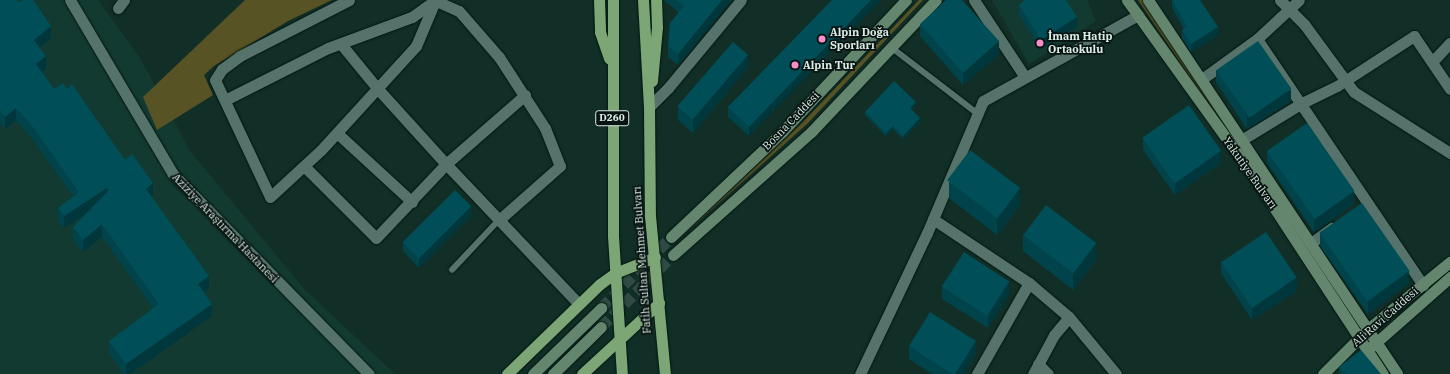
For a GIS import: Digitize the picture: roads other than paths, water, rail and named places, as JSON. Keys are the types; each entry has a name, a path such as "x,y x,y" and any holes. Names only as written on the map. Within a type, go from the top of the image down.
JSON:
{"highway":[{"path":"599,0 600,32 612,68"},
{"name":"D260","path":"613,0 613,236 622,374"},
{"name":"Fatih Sultan Mehmet Bulvarı","path":"643,0 649,104 650,216 665,374"},
{"path":"649,104 655,55 656,0"},
{"path":"507,374 579,304 615,273 655,257"},
{"path":"582,374 659,304"}],"main road":[{"name":"Bosna Caddesi","path":"671,237 782,132 906,0"},
{"path":"673,255 812,131 936,0"},
{"name":"Yakutiye Bulvarı","path":"1127,0 1364,333"},
{"name":"Yakutiye Bulvarı","path":"1148,0 1243,139 1311,243 1372,346"},
{"name":"Ali Ravi Caddesi","path":"1323,374 1364,333 1450,262"},
{"name":"Ali Ravi Caddesi","path":"1357,360 1450,277"},
{"path":"533,374 601,308"},
{"path":"553,374 600,327"},
{"path":"1372,346 1383,374"},
{"path":"1372,346 1398,374"}],"street":[{"name":"Aziziye Araştırma Hastanesi","path":"70,0 172,174 369,374"},
{"path":"349,0 287,30 222,69 215,80 270,197 305,167 416,46 435,0"},
{"path":"225,100 341,44 412,17 435,0"},
{"path":"435,0 449,5 467,18 499,57 545,128 560,166 499,220"},
{"path":"649,104 679,75 741,0"},
{"path":"974,0 1025,77"},
{"path":"1280,0 1304,24 1343,80 1368,103 1450,153"},
{"path":"1202,79 1257,39 1299,0"},
{"path":"860,374 933,219 983,101 1138,14"},
{"path":"1243,139 1302,103 1337,86 1343,80 1414,36 1450,89"},
{"path":"1257,39 1302,103 1364,205 1423,285"},
{"path":"1432,62 1450,43"},
{"path":"341,44 377,88 446,164 579,304"},
{"path":"305,167 376,238 412,202 446,164 525,95"},
{"path":"337,133 412,202"},
{"path":"933,219 1030,283 1069,317 1116,374"},
{"path":"1311,243 1342,221"},
{"path":"977,374 1030,283"},
{"path":"1048,374 1035,369 1054,335 1069,317"}],"lane":[{"path":"890,47 977,114"},
{"path":"452,270 499,220"}],"tunnel":[{"path":"601,308 671,237"},
{"path":"601,327 673,255"}],"place":[{"name":"Alpin Doğa Sporları","path":"822,39"},
{"name":"İmam Hatip Ortaokulu","path":"1040,43"},
{"name":"Alpin Tur","path":"795,65"}]}
